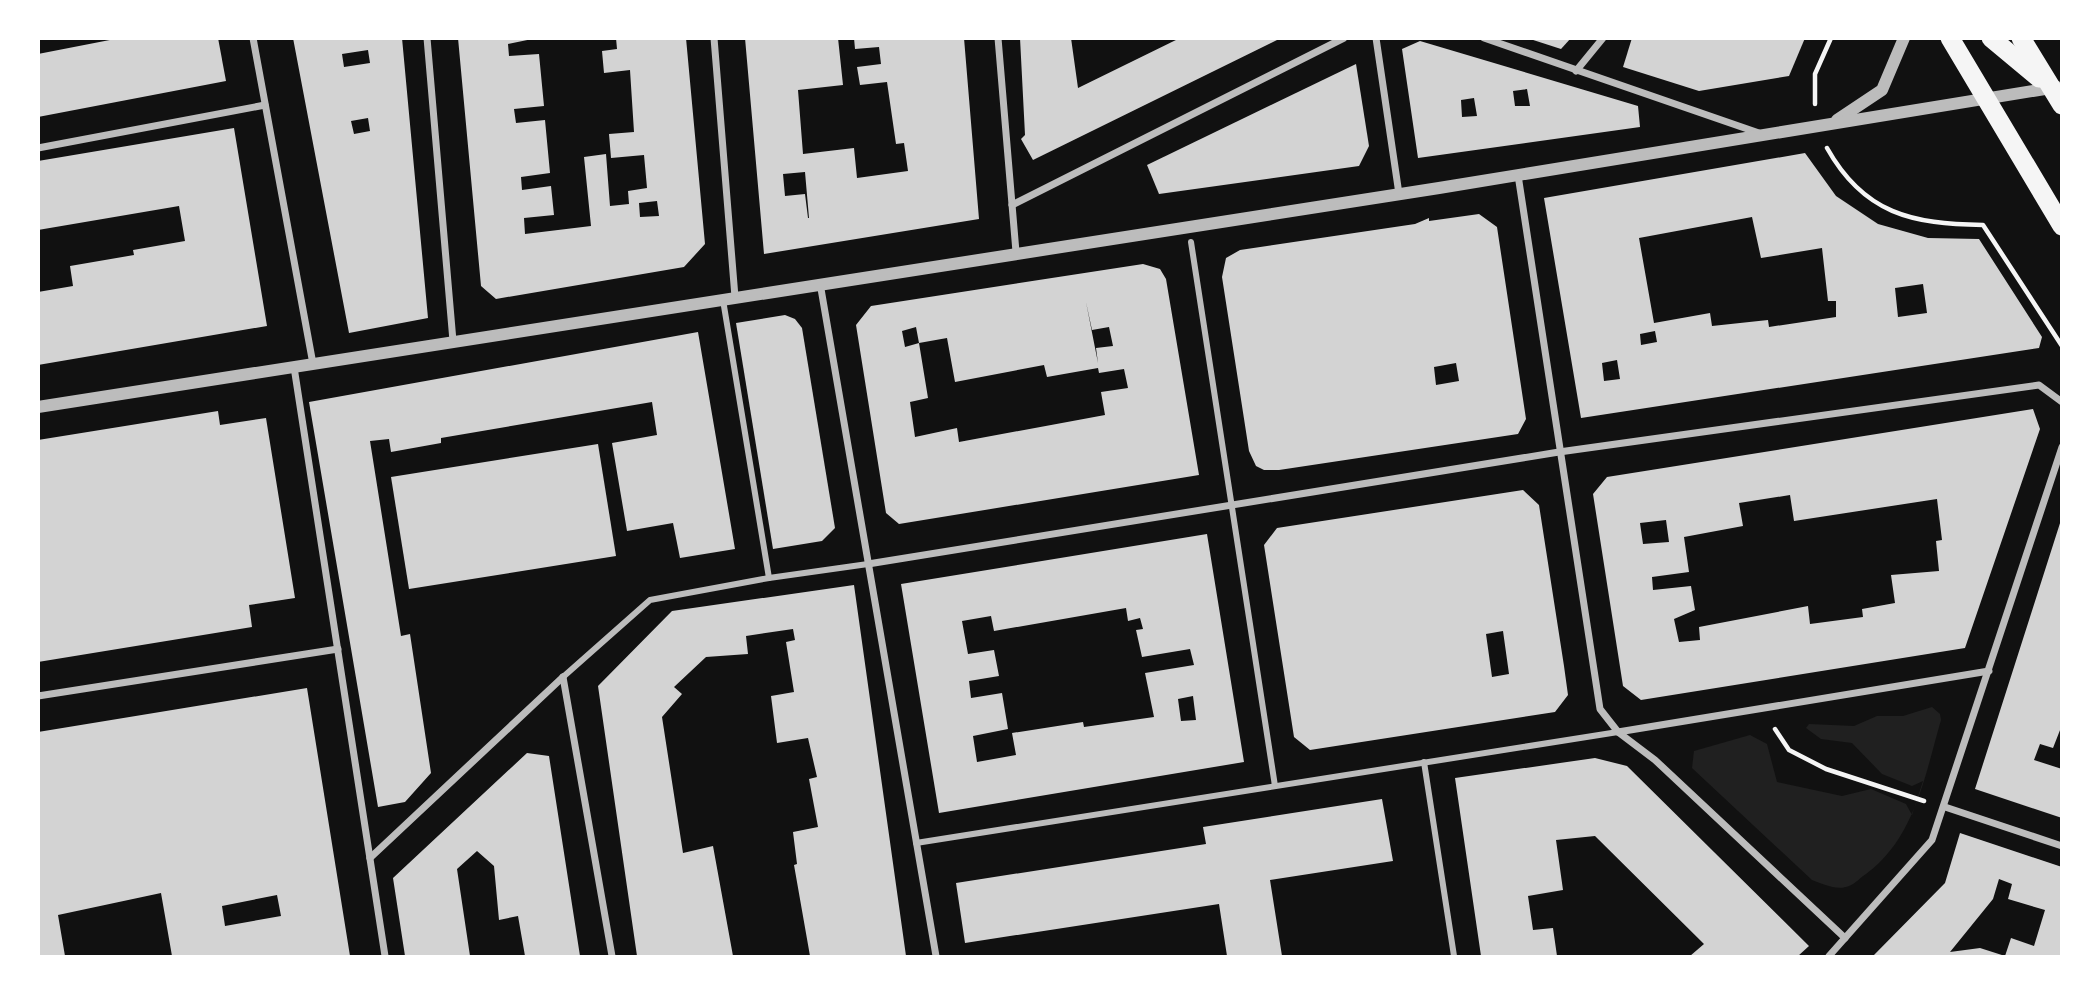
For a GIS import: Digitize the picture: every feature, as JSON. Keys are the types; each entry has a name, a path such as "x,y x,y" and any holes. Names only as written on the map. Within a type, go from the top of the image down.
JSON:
{"highway":[{"path":"1950,38 2062,226"},
{"path":"1992,38 2056,87"},
{"path":"2021,38 2056,87 2062,105"}],"street":[{"path":"253,38 313,364"},
{"path":"427,38 453,341"},
{"path":"714,38 729,298 769,578"},
{"path":"998,38 1016,252"},
{"path":"1012,205 1343,38"},
{"path":"1376,38 1399,194"},
{"path":"1484,38 1759,134"},
{"path":"1576,71 1603,38"},
{"path":"1834,122 1882,90 1903,38"},
{"path":"38,407 1399,194 2056,87"},
{"path":"38,148 265,104"},
{"path":"1518,175 1600,709 1618,732 1655,760 1845,938"},
{"path":"1191,242 1275,786"},
{"path":"820,283 936,957"},
{"path":"294,367 385,957"},
{"path":"370,858 563,677 650,600 769,578 1559,452 2039,385 2061,401"},
{"path":"1829,957 1933,839 2062,447"},
{"path":"38,696 338,649"},
{"path":"916,843 1989,671"},
{"path":"563,677 611,957"},
{"path":"1424,762 1454,957"},
{"path":"1945,807 2062,846"}],"path":[{"path":"1831,38 1815,74 1815,126 1829,152 1857,190 1892,213 1937,224 1983,225 2062,346"},
{"path":"1762,708 1788,750 1826,769 1945,807"}],"shaded area":[{"path":"1932,707 1940,714 1941,720 1923,783 1915,807 1923,781 1912,786 1882,774 1852,743 1821,739 1806,728 1809,724 1854,726 1877,716 1903,716"},
{"path":"1750,735 1767,744 1777,782 1842,796 1871,789 1906,804 1911,814 1883,859 1851,885 1840,888 1830,886 1812,880 1692,768 1694,751"}],"building":[{"path":"120,38 218,38 226,81 38,117 38,54"},
{"path":"293,38 402,38 428,318 349,333","holes":["368,50 370,63 344,67 342,54","368,118 370,131 354,134 351,121"]},
{"path":"458,38 537,38 508,44 509,56 539,54 544,106 514,109 516,123 545,120 550,173 521,177 522,190 551,186 554,215 524,218 525,234 591,226 584,157 606,154 610,206 629,204 628,191 647,188 644,155 611,158 609,134 634,132 630,70 604,73 602,51 617,49 616,38 686,38 705,244 684,267 496,299 481,286","holes":["657,201 659,216 640,217 639,203"]},
{"path":"745,38 838,38 843,85 798,90 803,154 854,148 857,178 908,171 904,143 896,144 887,82 860,85 857,67 881,64 879,47 855,49 854,38 964,38 979,219 764,254","holes":["805,172 809,218 805,194 785,196 783,174"]},
{"path":"1020,38 1071,38 1078,88 1180,38 1281,38 1033,160 1021,139 1025,135"},
{"path":"1527,38 1571,38 1561,49"},
{"path":"1632,38 1805,38 1789,76 1699,91 1623,67"},
{"path":"1420,41 1638,106 1640,127 1418,158 1402,49","holes":["1527,89 1530,106 1515,106 1513,91","1474,98 1477,116 1462,117 1461,100"]},
{"path":"1356,64 1369,146 1359,166 1159,194 1147,165"},
{"path":"234,128 267,326 38,365 38,292 73,286 70,266 134,255 133,250 185,241 179,206 38,230 38,161"},
{"path":"1805,153 1836,196 1878,224 1928,238 1979,239 2042,337 2039,348 1581,418 1544,198","holes":["1752,217 1761,258 1822,248 1828,301 1836,301 1836,317 1769,327 1768,320 1712,326 1710,313 1654,323 1639,238","1923,284 1927,313 1898,317 1895,288","1655,331 1657,342 1641,345 1640,334","1617,360 1620,379 1604,381 1602,363"]},
{"path":"1479,214 1497,227 1526,419 1518,434 1279,470 1264,470 1256,466 1249,451 1222,277 1226,258 1240,250 1415,224 1429,218 1429,221","holes":["1456,363 1459,381 1436,385 1434,367"]},
{"path":"1143,264 1160,269 1166,279 1199,475 899,524 886,513 856,325 871,306","holes":["1086,302 1092,330 1109,327 1113,346 1096,348 1098,363","916,327 919,343 905,347 902,331","947,338 955,382 1044,365 1047,377 1098,368 1099,373 1124,369 1128,388 1101,392 1105,415 959,442 957,428 915,437 910,402 928,398 919,343"]},
{"path":"785,315 795,319 802,328 835,528 822,541 773,549 736,323"},
{"path":"698,332 735,549 680,558 673,523 627,531 612,443 657,435 652,402 441,438 441,443 391,452 389,439 370,441 401,636 410,634 431,773 405,802 378,807 309,402"},
{"path":"2033,409 2040,429 1965,648 1641,700 1623,686 1593,494 1607,477","holes":["1790,495 1794,521 1937,499 1942,540 1936,541 1939,571 1891,575 1895,603 1862,609 1863,617 1810,624 1808,606 1699,627 1700,640 1679,642 1674,619 1695,610 1691,586 1653,590 1652,577 1689,572 1684,537 1743,526 1739,503","1666,520 1669,542 1643,544 1640,523"]},
{"path":"218,411 220,425 266,418 295,598 249,605 252,627 38,662 38,440"},
{"path":"598,444 616,556 409,589 391,477"},
{"path":"1523,490 1539,505 1568,695 1555,712 1310,750 1294,737 1264,545 1277,528","holes":["1503,631 1509,674 1492,677 1486,634"]},
{"path":"2061,520 2062,725 2053,748 2040,744 2034,760 2062,769 2062,818 1975,789"},
{"path":"1207,534 1244,762 939,813 901,584","holes":["1126,608 1128,621 1140,618 1143,629 1136,630 1142,657 1190,649 1194,665 1145,673 1154,717 1084,727 1083,722 1012,733 1016,755 977,762 973,736 1008,729 1002,693 971,698 969,681 999,676 994,650 968,654 962,621 991,616 994,631","1193,696 1196,720 1181,721 1178,699"]},
{"path":"854,585 906,956 810,956 794,865 797,864 793,832 818,827 809,779 817,777 808,738 777,743 771,696 794,692 786,642 795,640 793,629 746,636 748,654 706,657 674,687 682,694 662,717 683,853 713,846 733,956 637,956 598,686 672,611"},
{"path":"307,688 350,956 172,956 161,893 58,915 65,956 38,956 38,732","holes":["277,895 281,916 225,926 222,906"]},
{"path":"527,753 549,756 580,956 525,956 518,916 499,920 494,866 477,851 457,869 470,956 405,956 393,878"},
{"path":"1595,758 1627,766 1809,946 1798,956 1690,956 1704,944 1595,836 1556,840 1563,890 1528,896 1533,930 1553,928 1557,956 1481,956 1455,778"},
{"path":"1382,799 1393,861 1270,880 1282,956 1227,956 1219,904 965,943 956,883 1206,844 1203,827"},
{"path":"1960,833 2062,867 2062,956 2005,956 1873,956 1945,883","holes":["1999,879 2012,884 2008,899 2045,910 2034,946 2011,938 2005,956 1980,948 1950,952 1993,899"]}]}
